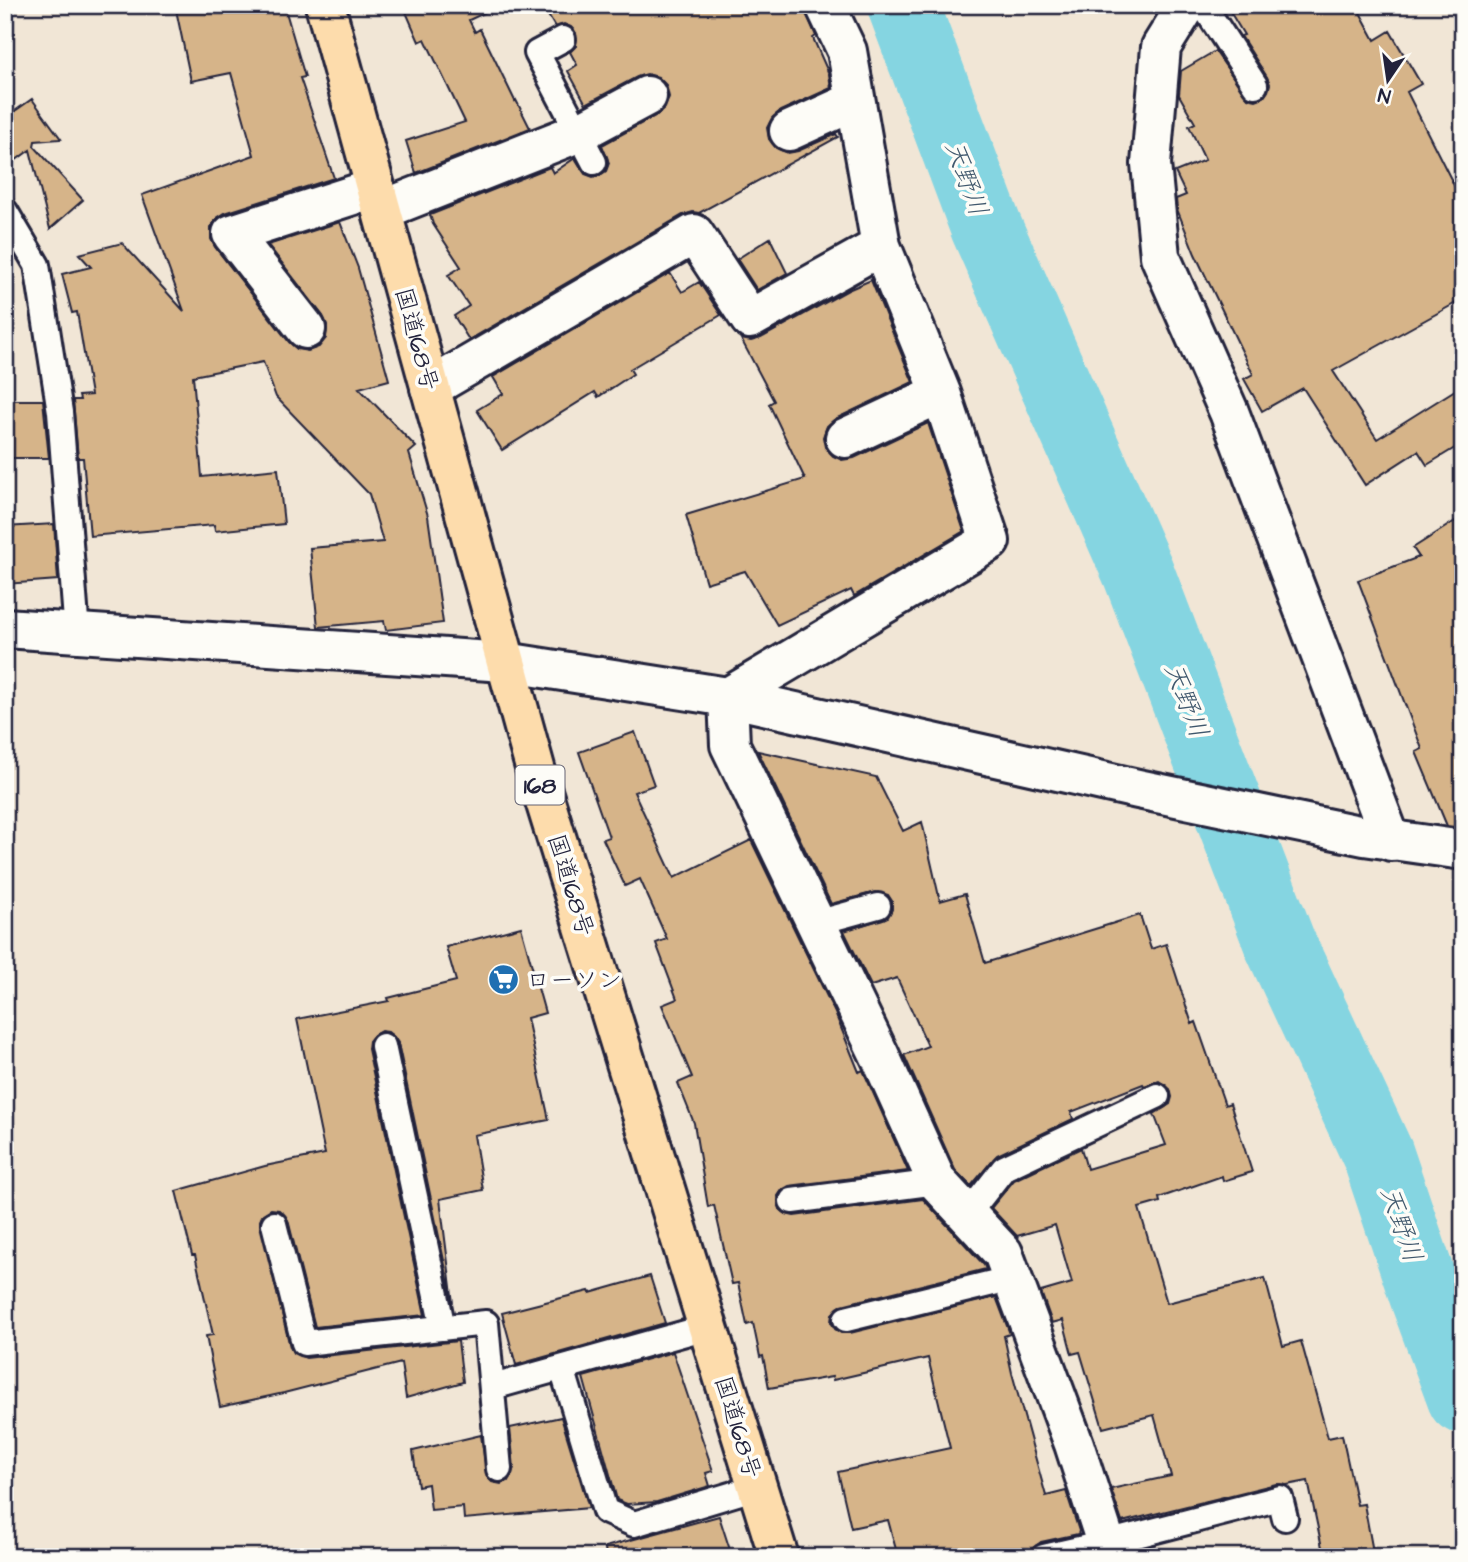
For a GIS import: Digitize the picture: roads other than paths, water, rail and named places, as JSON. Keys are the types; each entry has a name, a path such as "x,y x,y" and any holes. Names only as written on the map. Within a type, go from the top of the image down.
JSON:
{"highway":[{"name":"国道168号","path":"325,5 541,788 779,1557"}],"street":[{"path":"728,697 990,541 941,393 881,246 847,51 825,5"},
{"path":"1187,5 1161,47 1151,164 1160,256 1229,412 1377,838"},
{"path":"306,329 232,234 587,147 647,96"},
{"path":"789,131 855,101"},
{"path":"430,388 694,234 750,319 881,246"},
{"path":"845,438 941,393"},
{"path":"5,628 505,662 728,697 1138,789 1377,838 1463,850"},
{"path":"728,697 730,745 880,1056 937,1182 1003,1252 1074,1444 1107,1550"}],"lane":[{"path":"1203,5 1255,85"},
{"path":"564,38 537,53 587,147"},
{"path":"5,211 37,265 60,412 77,634"},
{"path":"816,923 878,906"},
{"path":"383,1046 443,1328"},
{"path":"967,1214 1004,1168 1157,1096"},
{"path":"792,1201 937,1182"},
{"path":"274,1224 304,1343 486,1323 499,1469"},
{"path":"846,1319 1013,1278"},
{"path":"493,1387 707,1327"},
{"path":"562,1368 605,1511 634,1524 757,1487"},
{"path":"1044,1557 1107,1550 1280,1498 1285,1518"}],"waterway":[{"name":"天野川","path":"903,5 986,227 1138,572 1280,944 1378,1155 1463,1398"}],"place":[{"name":"ローソン","path":"503,980"}]}
